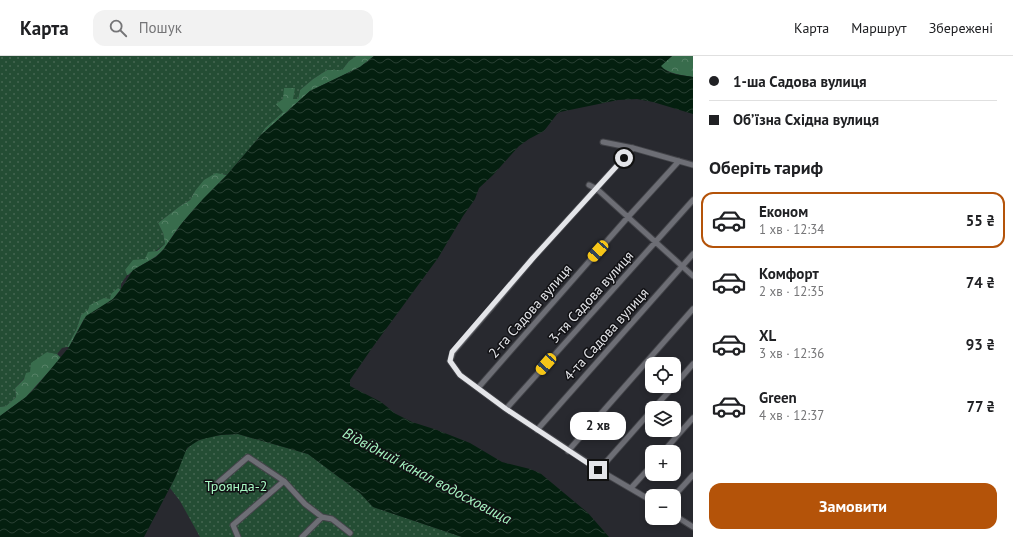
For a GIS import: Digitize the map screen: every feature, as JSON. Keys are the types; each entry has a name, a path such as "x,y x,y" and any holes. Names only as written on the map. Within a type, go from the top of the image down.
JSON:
{"street":[{"path":"603,142 633,148 693,165"},
{"path":"633,148 533,258 452,352 450,361 460,375 506,409 598,470 645,497"},
{"name":"2-га Садова вулиця","path":"478,388 679,161"},
{"path":"589,185 596,189 693,276"},
{"name":"3-тя Садова вулиця","path":"506,409 693,200"},
{"name":"4-та Садова вулиця","path":"537,430 693,254"},
{"path":"568,451 693,309"},
{"path":"681,378 693,364"},
{"path":"660,401 668,393"},
{"path":"598,470 645,418"},
{"path":"669,445 693,418"},
{"path":"211,489 248,457 284,480 304,504 322,517 332,519 350,533"},
{"path":"631,488 645,473"},
{"path":"680,489 693,475"},
{"path":"238,537 233,525 284,480"},
{"path":"302,537 322,517"},
{"path":"681,519 693,527"}],"green space":[{"path":"0,56 356,56 349,61 342,70 327,70 313,79 300,90 298,99 293,99 283,112 265,128 261,135 227,175 224,174 195,191 190,200 158,223 163,233 165,244 145,259 125,270 127,275 121,284 121,288 118,288 110,299 81,315 77,328 67,347 62,348 57,354 47,352 15,388 16,397 6,406 0,407"},
{"path":"356,56 374,56 360,67 310,91 261,135 265,128 283,112 276,104 283,99 284,88 295,88 293,99 298,99 300,90 313,79 327,70 342,70 349,61"},
{"path":"672,56 693,56 693,77 671,72 660,66"},
{"path":"216,173 227,175 188,216 159,254 127,275 125,270 133,260 145,259 148,252 157,251 165,244 163,233 158,223 190,200 204,180"},
{"path":"118,288 121,289 113,299 84,319 69,347 67,347 77,328 81,315 88,310 90,305 104,298 110,299 111,294"},
{"path":"47,352 57,354 61,358 26,397 0,416 0,407 6,406 16,397 15,388 24,379 26,373 30,372 31,363"},
{"name":"Троянда-2","path":"238,434 308,454 360,493 373,507 462,537 200,537 180,501 170,488 183,455 193,444 199,440 212,436"}],"water":[{"name":"Відвідний канал водосховища","path":"374,56 672,56 661,66 667,71 693,77 693,114 653,102 637,99 618,100 560,112 544,131 519,146 479,188 475,199 438,258 350,380 350,386 381,402 396,414 412,422 470,443 502,462 540,473 588,513 609,537 462,537 373,507 360,493 308,454 238,434 220,435 199,440 187,448 175,478 144,537 0,537 0,416 26,397 36,387 69,347 86,316 113,299 133,270 156,257 163,250 182,223 227,175 261,135 310,91 360,67"}],"route":[{"path":"598,470 506,409 460,375 450,361 452,352 533,258 624,158"}]}
